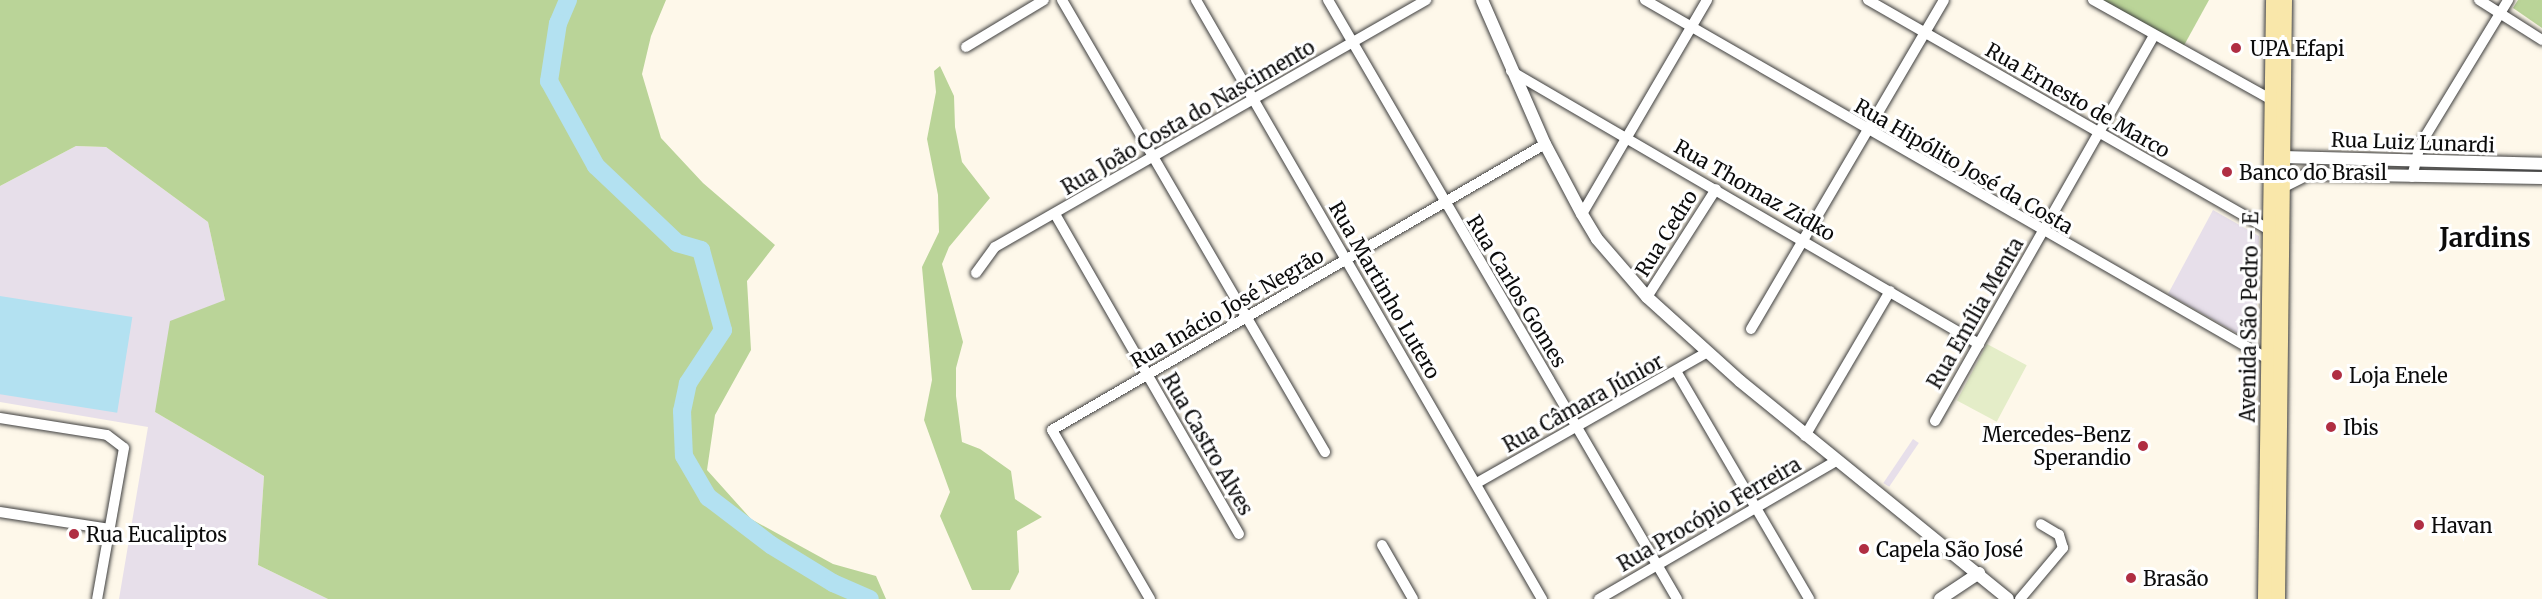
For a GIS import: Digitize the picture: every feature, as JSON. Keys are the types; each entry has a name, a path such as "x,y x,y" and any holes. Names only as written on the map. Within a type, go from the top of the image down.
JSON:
{"main road":[{"name":"Avenida São Pedro - E","path":"2265,599 2273,0"},
{"name":"Avenida São Pedro - E","path":"2278,599 2285,0"}],"street":[{"path":"966,47 1044,0"},
{"path":"1062,0 1325,452"},
{"name":"Rua Martinho Lutero","path":"1196,0 1255,97 1542,599"},
{"name":"Rua Carlos Gomes","path":"1328,0 1444,203 1677,599"},
{"name":"Rua João Costa do Nascimento","path":"976,273 995,247 1255,97 1354,44 1426,0"},
{"path":"1482,0 1511,71 1545,144 1582,214 1597,239 1647,297 1707,353 1836,461 1979,573 2008,599"},
{"name":"Rua Hipólito José da Costa","path":"1645,0 2043,232 2268,359"},
{"path":"1582,214 1707,0"},
{"name":"Rua Ernesto de Marco","path":"1869,0 2098,134 2270,230"},
{"path":"1751,329 1944,0"},
{"path":"2093,0 2272,100"},
{"path":"2479,0 2542,39"},
{"path":"2412,177 2413,163 2508,0"},
{"name":"Rua Emília Menta","path":"1935,421 2154,36"},
{"name":"Rua Thomaz Zidko","path":"1511,71 1628,136 1978,344"},
{"name":"Rua Inácio José Negrão","path":"1150,599 1052,430 1545,144"},
{"name":"Rua Luiz Lunardi","path":"2283,157 2413,163 2542,164"},
{"name":"Rua Luiz Lunardi","path":"2282,187 2307,174 2542,178"},
{"name":"Rua Cedro","path":"1647,297 1716,189"},
{"name":"Rua Castro Alves","path":"1055,214 1239,534"},
{"path":"1805,435 1890,291"},
{"name":"Rua Câmara Júnior","path":"1477,483 1707,353"},
{"path":"1676,371 1809,599"},
{"path":"0,418 107,435 124,448 98,599"},
{"name":"Rua Procópio Ferreira","path":"1599,599 1836,461"},
{"path":"0,512 110,529"},
{"path":"2020,599 2062,548 2059,535 2041,524"},
{"path":"1382,545 1413,599"},
{"path":"1940,599 1979,573"}],"shaded area":[{"path":"76,146 106,147 208,222 225,300 155,412 264,476 258,565 328,599 119,599 148,427 0,402 0,186"},
{"path":"2213,210 2259,236 2256,344 2168,294"},
{"path":"1913,439 1919,443 1889,487 1883,483"}],"green space":[{"path":"0,0 666,0 651,36 642,74 661,138 703,183 775,245 747,281 751,350 715,415 707,470 751,519 833,564 876,576 886,599 328,599 258,565 264,476 155,412 170,321 225,300 208,222 106,147 76,146 0,186"},
{"path":"2097,0 2209,0 2182,49"},
{"path":"2518,0 2542,0 2542,28 2513,8"},
{"path":"940,66 954,96 955,127 962,162 990,198 949,247 942,264 963,342 956,368 956,396 962,442 980,449 1011,471 1015,499 1042,517 1017,531 1019,572 1010,590 972,590 940,516 950,492 924,420 932,380 922,267 939,232 938,195 927,139 936,92 934,71"},
{"path":"1987,344 2027,365 1997,422 1957,401"}],"water":[{"path":"0,296 132,317 117,413 0,394"}],"waterway":[{"path":"568,0 558,23 549,81 596,166 677,243 701,250 723,330 688,383 682,411 684,456 708,497 771,545 833,583 870,599"}],"place":[{"name":"UPA Efapi","path":"2236,48"},
{"name":"Banco do Brasil","path":"2227,172"},
{"name":"Loja Enele","path":"2337,375"},
{"name":"Ibis","path":"2331,427"},
{"name":"Mercedes-Benz Sperandio","path":"2143,446"},
{"name":"Havan","path":"2419,525"},
{"name":"Rua Eucaliptos","path":"74,534"},
{"name":"Capela São José","path":"1864,549"},
{"name":"Brasão","path":"2131,578"}],"district":[{"name":"Jardins","path":"2485,238"}]}
